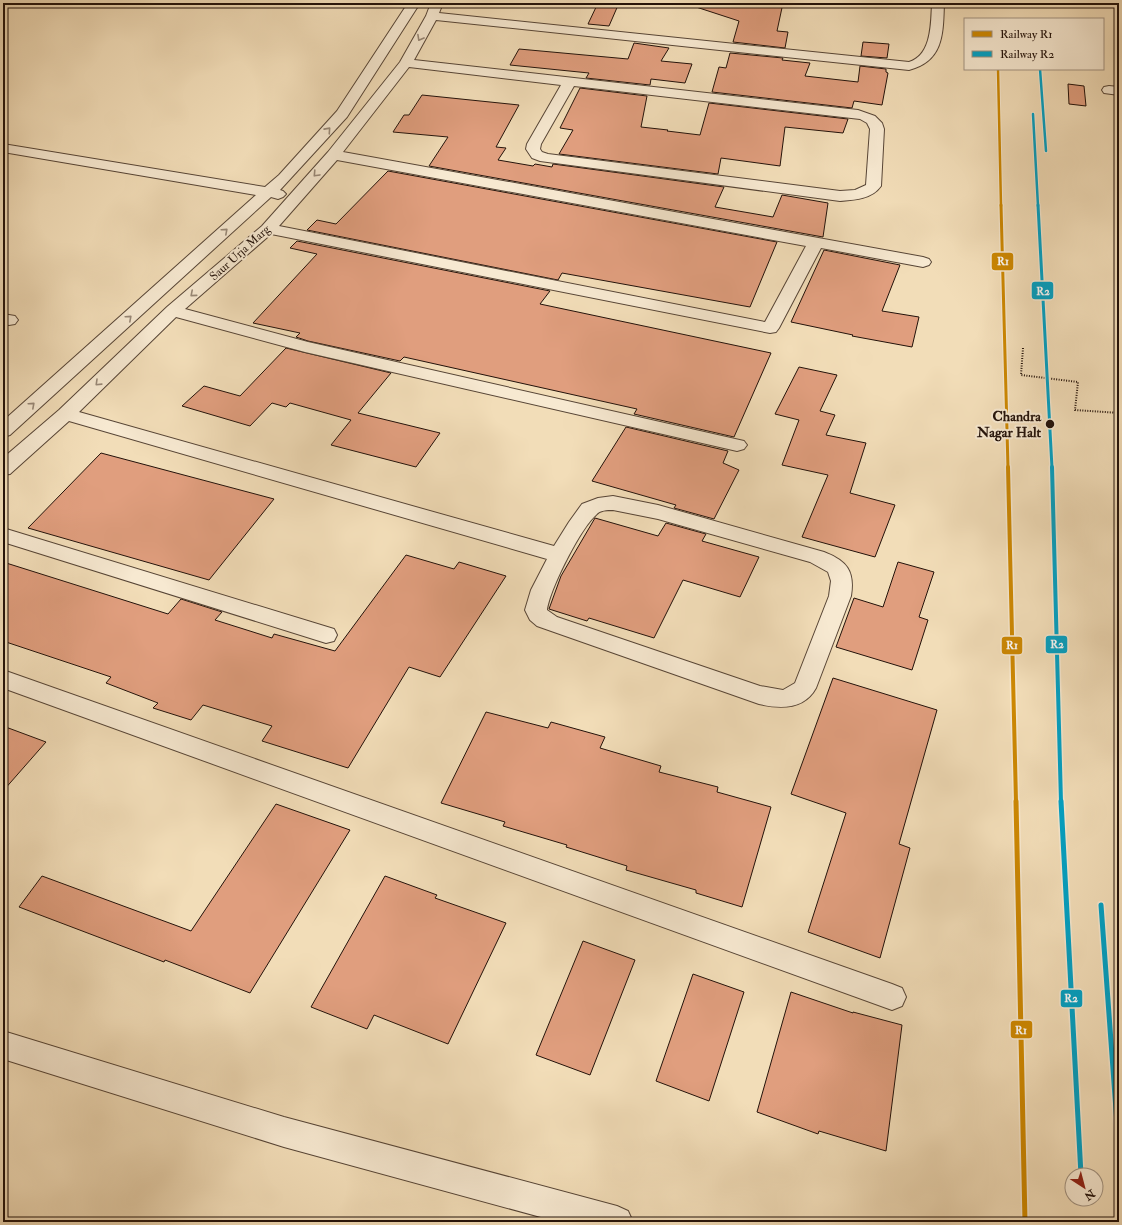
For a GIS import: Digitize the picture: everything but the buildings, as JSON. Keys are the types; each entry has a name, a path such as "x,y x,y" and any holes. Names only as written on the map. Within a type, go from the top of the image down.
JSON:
{"street":[{"name":"Saur Urja Marg","path":"3,431 284,178 342,114 414,3"},
{"path":"435,10 779,54 909,66 922,62 928,56 933,44 938,3"},
{"name":"Saur Urja Marg","path":"3,469 66,414 173,311 268,229 294,198 334,155 406,63 435,10"},
{"path":"406,63 866,116 876,125 877,129 873,186 867,192 861,194 840,196 545,158 536,155 533,149 534,144 569,82"},
{"path":"3,148 269,192 294,198"},
{"path":"334,155 922,262"},
{"path":"268,229 770,328 816,243"},
{"path":"173,311 305,347 737,445"},
{"path":"66,414 560,555"},
{"path":"613,503 658,512 817,557 830,562 841,572 843,581 840,596 804,688 793,697 780,700 751,693 549,623 540,618 536,610 537,600 560,555 581,519 590,509 600,504 613,503"},
{"path":"3,535 326,635"},
{"path":"3,679 892,997"},
{"path":"3,1045 284,1132 617,1222"}],"path":[{"path":"1023,348 1022,375 1078,382 1075,410 1119,413"}],"rail line":[{"name":"R1","path":"998,70 1025,1222"},
{"name":"R2","path":"1040,70 1046,151"},
{"name":"R2","path":"1033,114 1053,485 1061,806 1081,1167"},
{"name":"R2","path":"1101,905 1119,1151"}],"place":[{"name":"Chandra Nagar Halt","path":"1050,424"}]}
